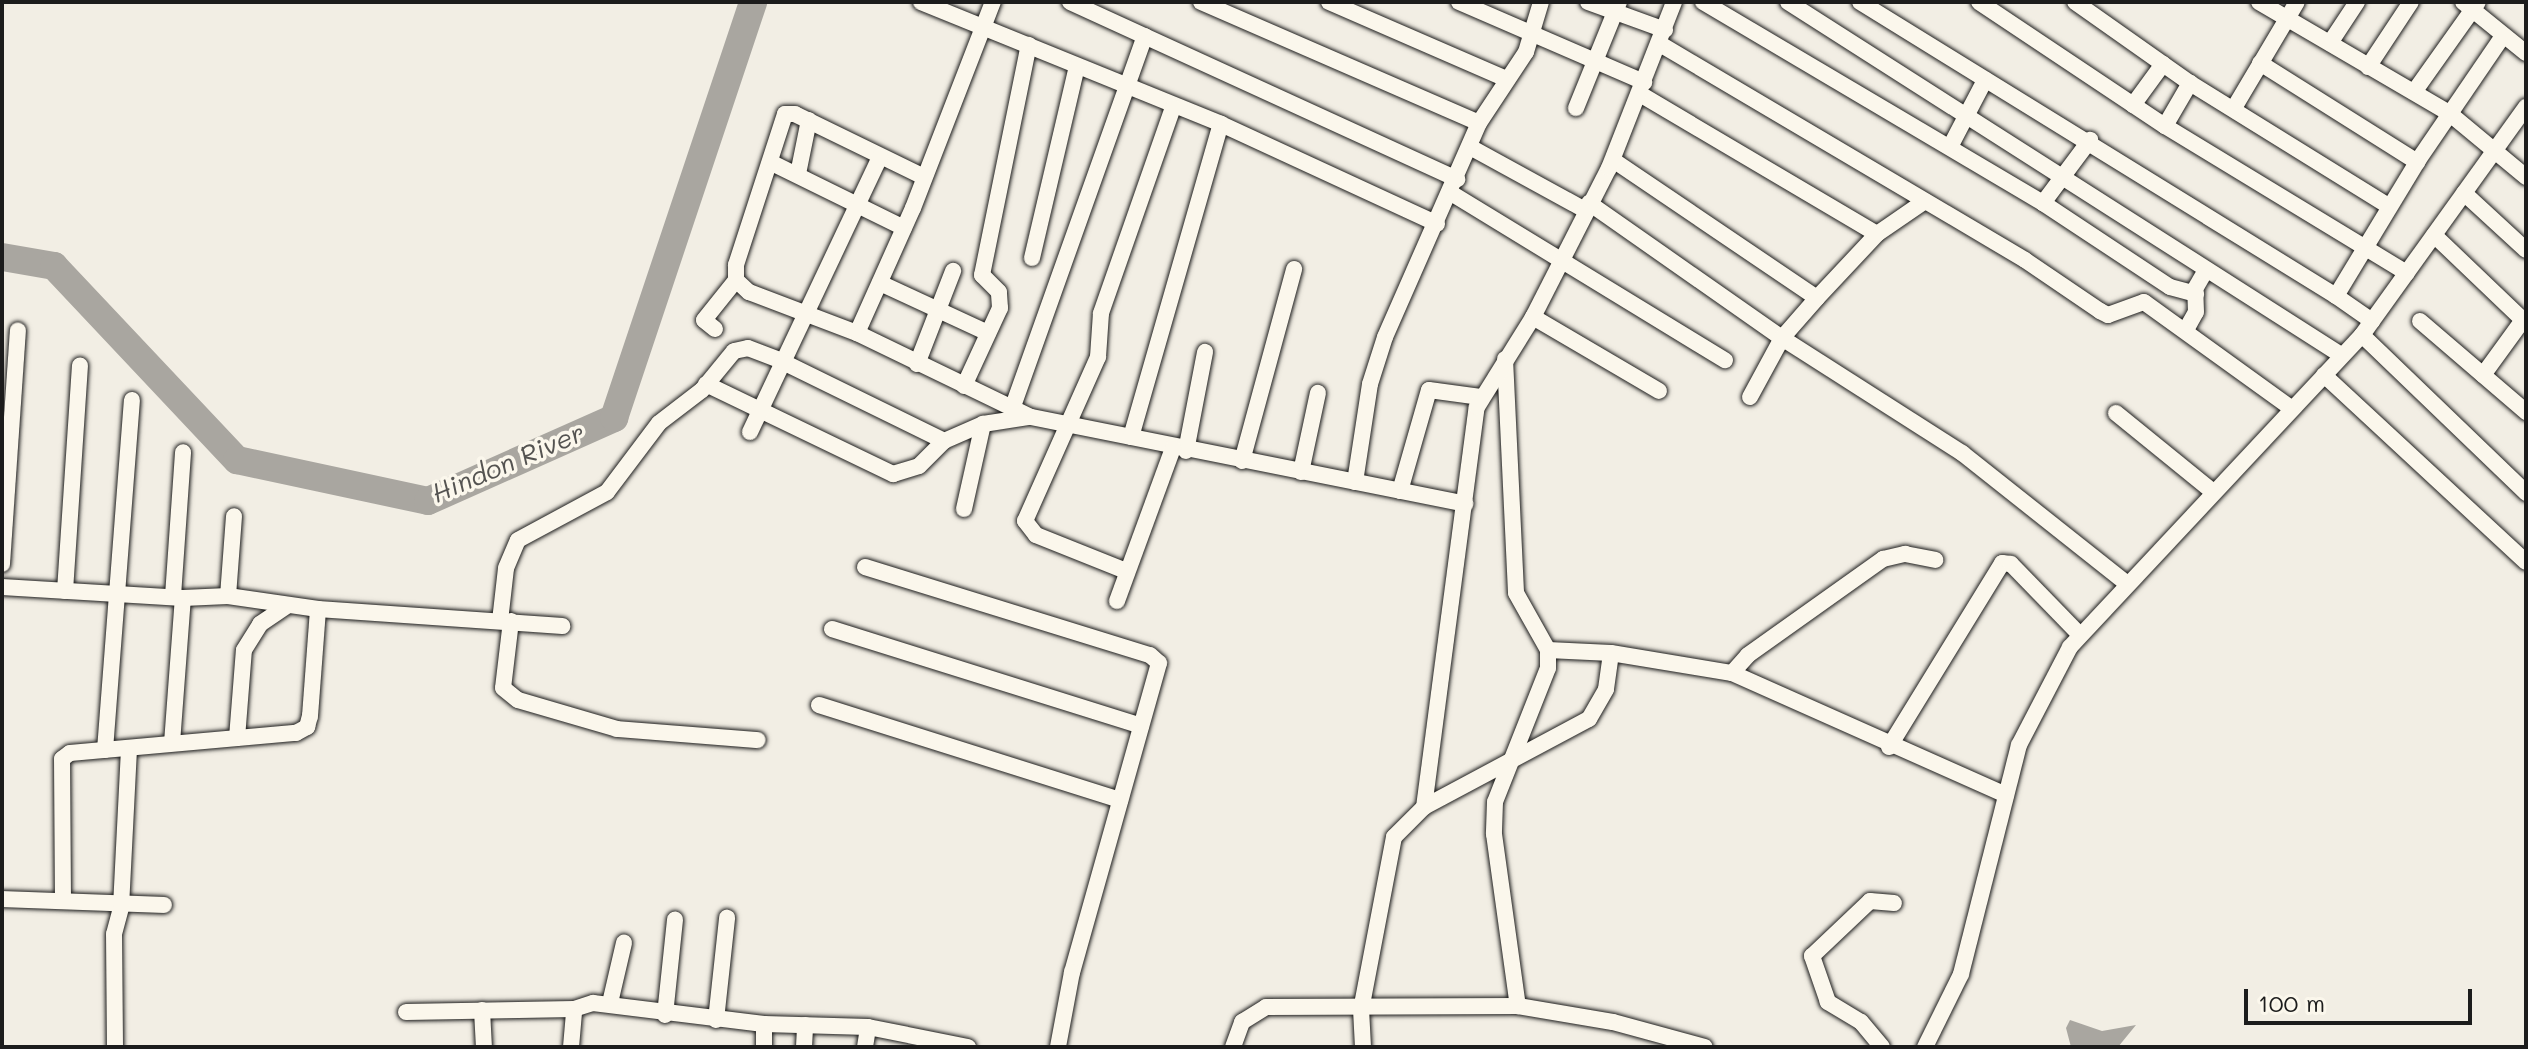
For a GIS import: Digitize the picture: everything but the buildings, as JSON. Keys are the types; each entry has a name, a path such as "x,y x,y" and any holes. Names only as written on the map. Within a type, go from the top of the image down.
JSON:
{"street":[{"path":"857,333 904,228 993,2"},
{"path":"1070,2 1454,186 1725,360"},
{"path":"1201,2 1479,123"},
{"path":"1329,2 1506,79"},
{"path":"1459,2 1597,60 1877,234"},
{"path":"1355,482 1376,361 1479,123 1533,33 1541,2"},
{"path":"1588,2 1617,8 2100,311 2108,315 2144,302 2187,328 2291,408"},
{"path":"1424,807 1465,504 1470,434 1481,397 1533,317 1613,160 1674,2"},
{"path":"1703,2 2043,203 2170,287 2196,294"},
{"path":"1788,2 2341,355"},
{"path":"1860,2 1985,80 2090,140 2336,296 2526,493"},
{"path":"1979,2 2165,126 2407,273"},
{"path":"2075,2 2190,83 2388,206"},
{"path":"2259,2 2449,113 2497,148 2526,177"},
{"path":"2234,108 2297,2"},
{"path":"2330,43 2357,2"},
{"path":"2368,67 2411,2"},
{"path":"933,4 982,28 1221,124 1437,224"},
{"path":"2414,92 2471,5 2526,53"},
{"path":"1576,108 1617,8"},
{"path":"1012,409 1047,323 1124,86 1145,36"},
{"path":"2336,296 2388,206 2503,36"},
{"path":"964,386 1001,296 982,275 1029,45"},
{"path":"2260,63 2417,162"},
{"path":"2133,105 2163,64"},
{"path":"1032,258 1077,66"},
{"path":"1950,147 1985,80"},
{"path":"2165,126 2190,83"},
{"path":"1126,571 1027,527 1026,515 1071,427 1098,357 1101,313 1173,107"},
{"path":"1925,1047 1961,974 2006,795 2028,723 2080,635 2367,328 2526,107"},
{"path":"715,329 704,320 736,280 736,265 772,163 785,114 809,120 922,176"},
{"path":"798,174 809,120"},
{"path":"1131,437 1221,124"},
{"path":"2043,203 2090,140"},
{"path":"1470,147 1587,206 1782,338 1962,453 2126,583"},
{"path":"750,432 779,360 805,316 880,157"},
{"path":"1613,160 1817,298"},
{"path":"772,163 858,201 904,228"},
{"path":"2464,193 2524,244"},
{"path":"1750,397 1782,338 1817,298 1877,234 1925,201"},
{"path":"2434,235 2524,321 2483,375"},
{"path":"1242,461 1294,269"},
{"path":"2187,328 2196,312 2196,294 2206,270"},
{"path":"917,364 953,271"},
{"path":"736,280 749,292 805,316 857,333 1031,417 1180,450 1465,504"},
{"path":"880,283 988,333"},
{"path":"1533,317 1659,391"},
{"path":"2420,321 2526,412"},
{"path":"2,564 18,331"},
{"path":"758,740 617,729 518,700 503,688 506,568 518,540 607,492 659,423 706,384 740,348 779,360 944,441"},
{"path":"1117,601 1126,571 1180,450 1205,352"},
{"path":"1505,359 1516,593 1548,650 1546,682 1509,758 1495,802 1494,834 1518,1006"},
{"path":"65,591 80,365"},
{"path":"2324,375 2526,562"},
{"path":"706,384 735,395 756,412 893,474 919,466 944,441 983,424 1031,417"},
{"path":"1400,491 1429,390 1481,397"},
{"path":"1301,472 1318,393"},
{"path":"105,750 132,400"},
{"path":"2116,413 2212,491"},
{"path":"964,509 983,424"},
{"path":"172,743 183,452"},
{"path":"228,596 234,516"},
{"path":"1732,673 1748,655 1883,559 1905,554 1935,560"},
{"path":"1889,747 1940,657 2002,563 2011,564 2080,635"},
{"path":"865,567 1150,655 1159,663 1159,675 1141,726 1072,972 1058,1047"},
{"path":"2,587 117,595 228,596 318,609 562,626"},
{"path":"237,738 244,650 260,624 287,606"},
{"path":"63,901 62,759 70,753 296,733 307,727 318,609"},
{"path":"832,629 1141,726"},
{"path":"1548,650 1611,653 1732,673 1889,747 2006,795"},
{"path":"1363,1047 1361,1010 1394,837 1424,807 1509,758 1546,745 1589,719 1606,689 1611,653"},
{"path":"819,705 1120,800"},
{"path":"115,1047 114,934 121,907 129,749"},
{"path":"2,899 121,907 164,905"},
{"path":"1882,1047 1861,1022 1828,1002 1812,956 1870,901 1894,903"},
{"path":"716,1020 727,918"},
{"path":"665,1015 675,920"},
{"path":"610,1003 624,943"},
{"path":"406,1012 574,1009 610,1003 665,1015 716,1020 868,1027 968,1047"},
{"path":"1233,1047 1242,1022 1266,1007 1361,1010 1518,1006 1590,1017 1705,1047"},
{"path":"571,1047 574,1009"},
{"path":"482,1010 484,1047"},
{"path":"764,1024 764,1047"},
{"path":"804,1047 805,1025"},
{"path":"865,1047 868,1027"}],"shaded area":[{"path":"2070,1020 2102,1031 2136,1025 2118,1047 2071,1047 2066,1028"}],"waterway":[{"name":"Hindon River","path":"2,257 54,266 237,460 428,501 614,418 753,2"}]}
